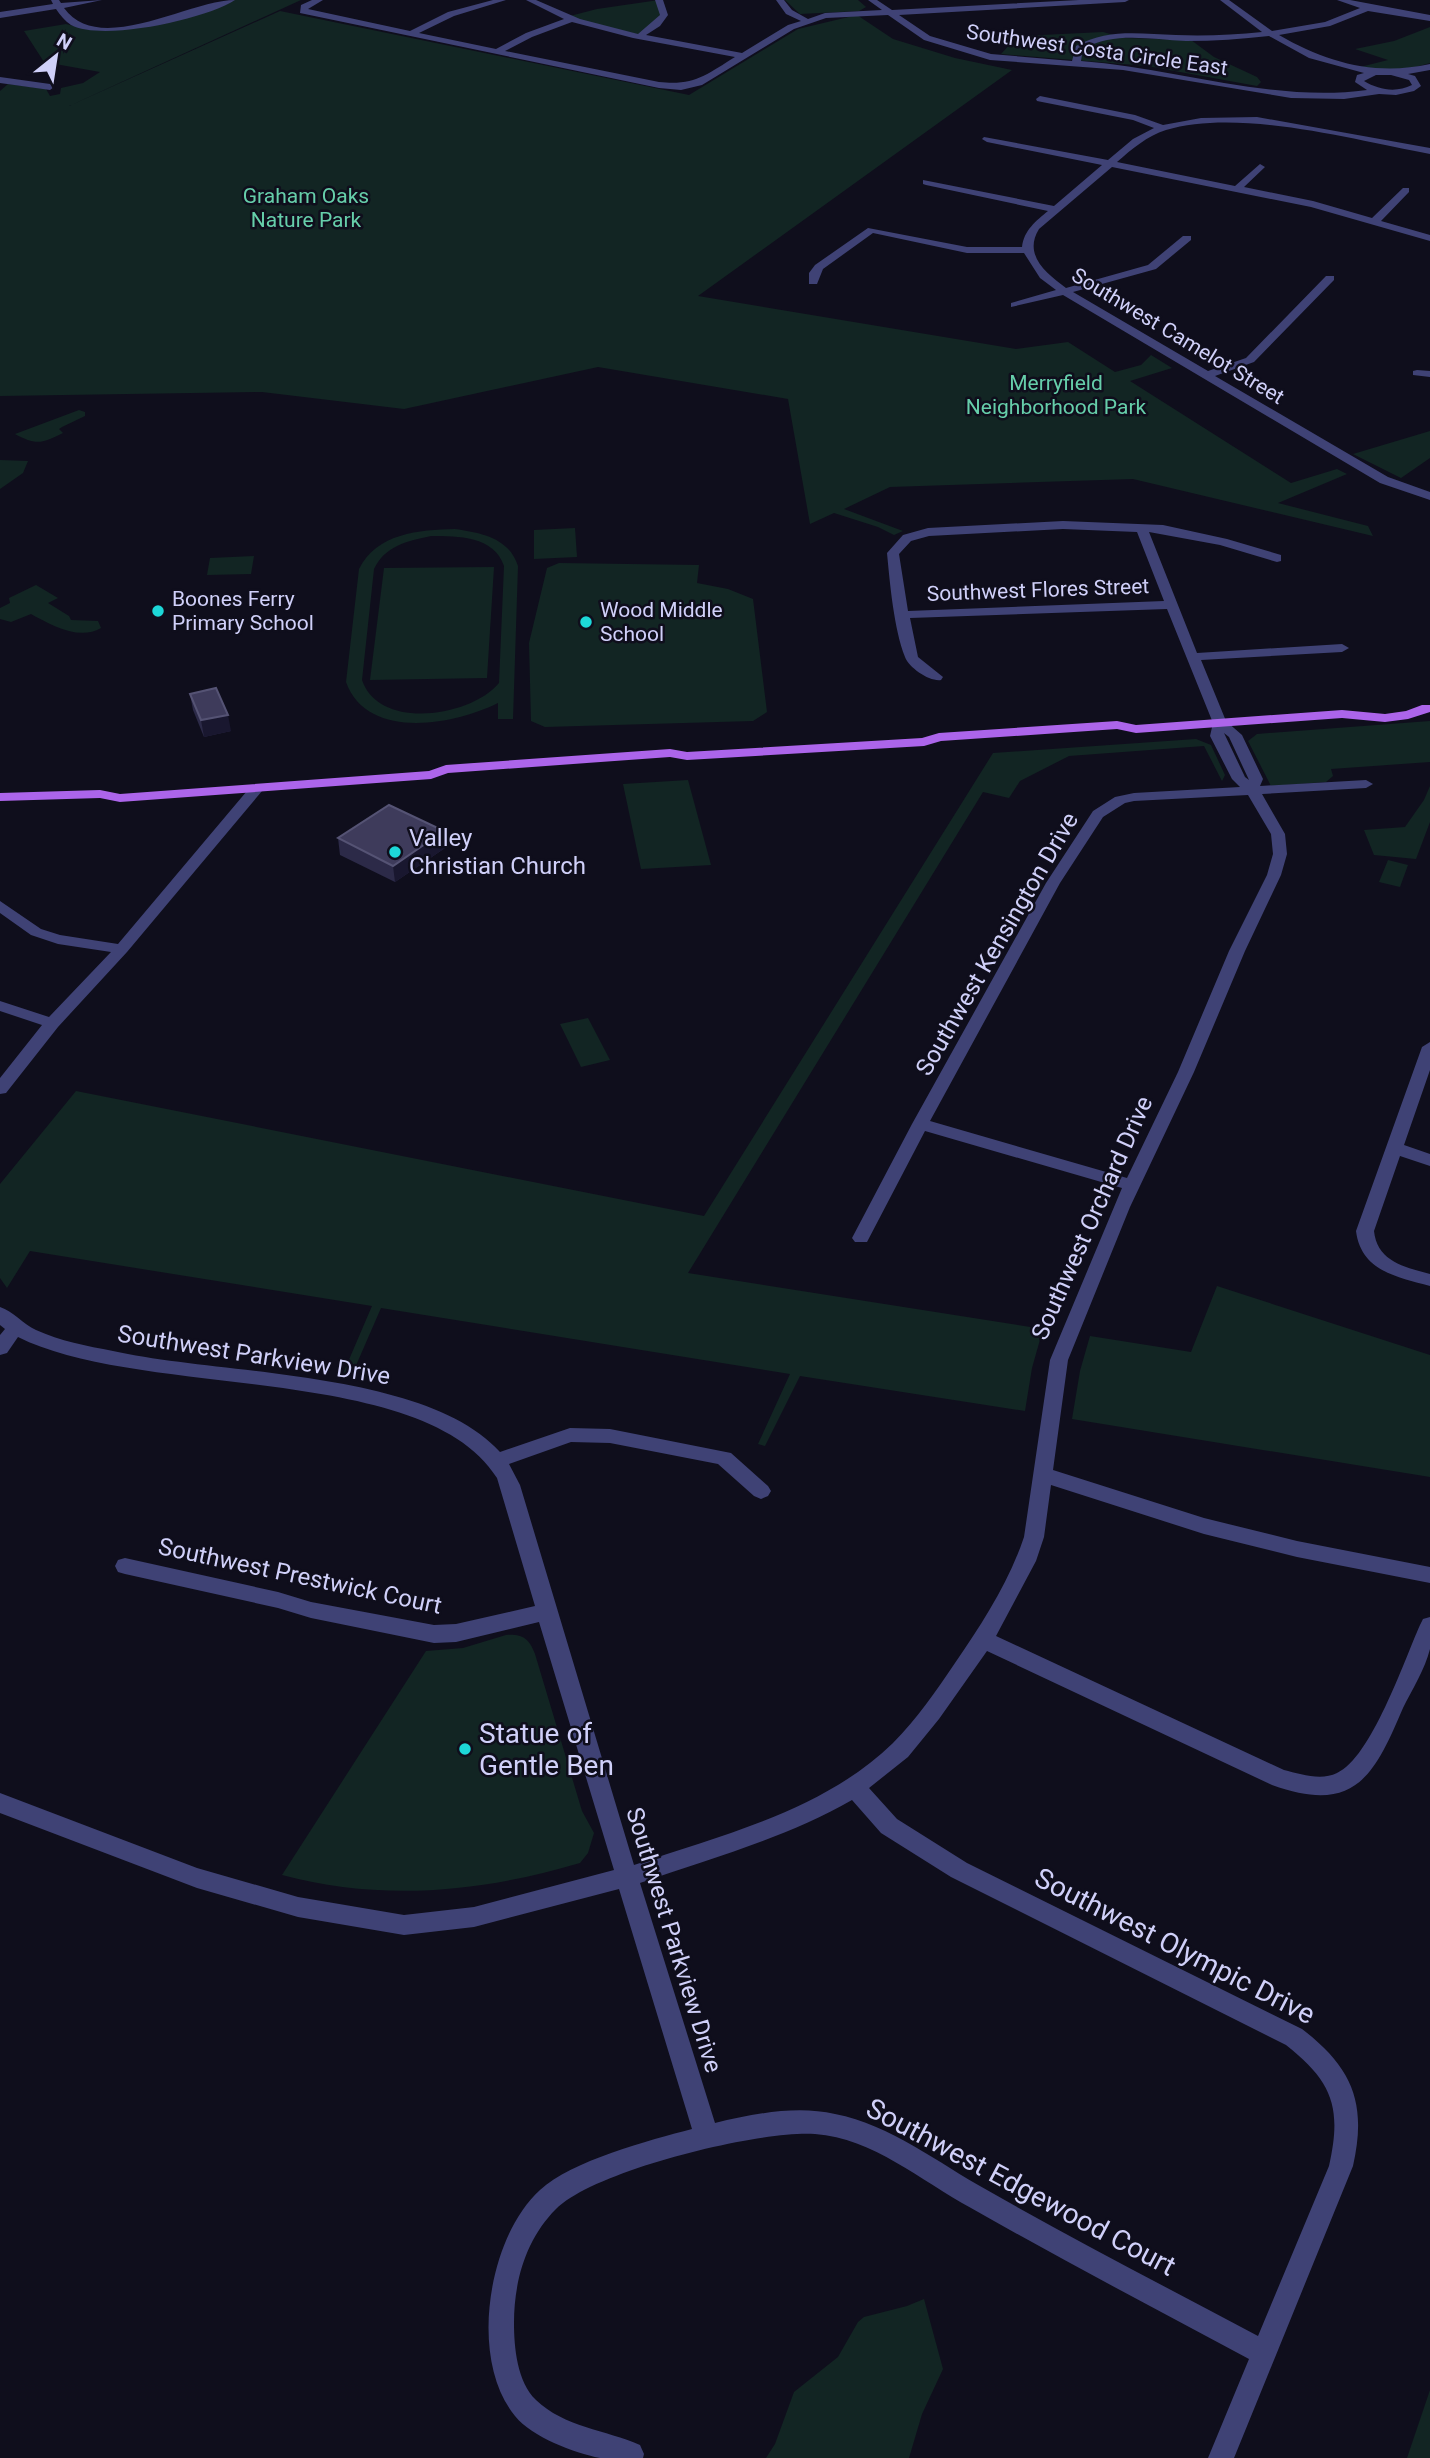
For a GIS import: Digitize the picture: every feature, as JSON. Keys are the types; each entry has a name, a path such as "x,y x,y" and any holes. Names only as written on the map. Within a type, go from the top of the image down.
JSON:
{"main road":[{"path":"0,807 87,805 120,798 431,775 446,780 558,772 673,763 688,756 924,742 941,747 1124,735 1136,729 1342,714 1359,718 1416,714 1429,708"},
{"path":"0,797 100,794 120,798"}],"street":[{"path":"0,15 56,3 98,0"},
{"path":"56,3 77,25 93,29 115,29 164,20 231,0"},
{"path":"319,0 304,7 303,11 659,85 681,87 699,83 805,20 838,14 1125,0"},
{"path":"410,34 451,14 502,0"},
{"path":"530,0 572,19 743,56"},
{"path":"641,35 657,24 664,15 659,0"},
{"path":"780,0 789,12 805,20"},
{"name":"Southwest Costa Circle East","path":"872,0 922,36 965,51 1006,59 1143,70 1274,93 1330,95 1380,91"},
{"path":"999,0 1007,7"},
{"path":"1224,0 1287,46 1330,64 1380,91 1427,92"},
{"path":"1341,0 1367,8 1430,18"},
{"path":"1076,63 1076,53 1081,46 1107,37 1188,38 1266,33 1333,22 1367,8"},
{"path":"496,52 529,35 572,19"},
{"path":"1330,64 1375,72 1430,68"},
{"path":"1403,92 1416,88 1417,82 1430,68"},
{"name":"Southwest Costa Circle East","path":"1330,95 1351,89 1362,75 1375,72"},
{"path":"1394,72 1417,82 1427,92"},
{"path":"0,80 50,86"},
{"path":"1040,99 1135,118 1162,128"},
{"path":"813,282 814,272 819,267 872,230 967,250 1027,250 1028,238 1035,227 1054,209 1136,141 1162,128 1213,120 1257,120 1430,151"},
{"path":"987,139 1313,204 1430,238"},
{"path":"1237,189 1260,167"},
{"path":"926,182 1054,209"},
{"path":"1374,222 1406,190"},
{"path":"1014,305 1152,267 1187,238"},
{"name":"Southwest Camelot Street","path":"1027,250 1044,276 1065,292 1384,480 1430,496"},
{"path":"1205,376 1250,360 1330,278"},
{"path":"1417,373 1430,374"},
{"path":"936,677 912,659 891,560 897,545 907,538 928,532 1002,527 1141,527 1199,536 1277,558"},
{"name":"Southwest Orchard Drive","path":"0,1804 197,1878 298,1907 404,1925 474,1917 627,1877 774,1827 818,1808 854,1787 900,1750 932,1713 983,1640 1026,1561 1034,1536 1059,1360 1132,1185 1186,1072 1280,854 1278,834 1252,789 1239,779 1217,736 1220,723 1141,527"},
{"name":"Southwest Flores Street","path":"904,615 954,611 1173,605"},
{"path":"1192,657 1342,648"},
{"name":"Southwest Kensington Drive","path":"860,1238 1053,883 1098,814 1120,800 1134,797 1366,784"},
{"path":"0,1089 52,1023 122,949 257,788"},
{"path":"0,906 36,932 58,939 122,949"},
{"path":"0,1006 52,1023"},
{"path":"1429,1050 1365,1231 1365,1244 1372,1256 1384,1265 1430,1280"},
{"path":"920,1124 1132,1185"},
{"path":"1394,1149 1430,1160"},
{"path":"0,1348 8,1321"},
{"name":"Southwest Parkview Drive","path":"8,1321 35,1338 117,1361 246,1376 339,1391 412,1408 443,1420 470,1437 497,1461 510,1485 707,2138"},
{"path":"497,1461 570,1435 610,1436 724,1458 761,1491"},
{"path":"1041,1474 1205,1526 1297,1549 1430,1575"},
{"name":"Southwest Prestwick Court","path":"125,1566 278,1600 311,1610 434,1634 456,1633 547,1612"},
{"path":"983,1640 1280,1778 1323,1786 1345,1781 1360,1771 1367,1762 1430,1625"},
{"name":"Southwest Olympic Drive","path":"854,1787 889,1826 938,1858 1294,2037 1313,2050 1329,2067 1341,2087 1348,2111 1349,2138 1341,2166 1221,2458"},
{"name":"Southwest Edgewood Court","path":"631,2454 554,2429 524,2409 506,2372 500,2335 504,2294 513,2252 524,2229 550,2197 601,2169 707,2138 790,2121 814,2121 860,2131 974,2197 1263,2353"}],"green space":[{"name":"Graham Oaks Nature Park","path":"234,0 301,0 69,106 280,11 689,95 798,29 857,15 893,39 955,58 1012,70 698,296 1016,349 1068,342 1115,372 1141,365 1151,355 1172,368 1130,381 1291,483 1337,469 1347,474 1278,503 1368,526 1373,536 1133,479 890,487 844,509 903,531 894,535 834,513 810,524 788,399 598,367 404,409 262,392 0,396 0,91 8,84 46,89 50,96 60,94 61,88 83,83 100,72 44,62 24,31 66,24 89,30 118,29 192,14"},
{"path":"659,0 665,12 641,35 566,17 597,9"},
{"path":"785,0 858,0 866,7 859,11 800,14"},
{"path":"1430,27 1430,63 1405,70 1356,68 1388,60 1355,49 1394,41"},
{"path":"1103,32 1124,38 1191,40 1214,57 1257,77 1261,82 1257,86 1147,66 1001,54 1013,41 998,37"},
{"path":"79,410 85,412 85,416 62,427 59,429 63,433 50,439 34,442 15,434"},
{"path":"1430,431 1430,458 1401,478 1353,454"},
{"path":"0,460 28,461 23,473 0,489"},
{"path":"575,528 577,557 534,559 534,530"},
{"path":"455,529 493,538 508,549 518,566 513,719 498,719 498,703 480,711 436,722 392,720 372,713 357,701 346,682 359,569 367,557 388,541 414,533","holes":["431,536 463,538 484,543 499,556 504,566 499,683 486,695 468,704 426,713 405,712 387,707 372,696 362,680 374,569 391,550"]},
{"path":"254,556 251,574 207,575 210,558"},
{"path":"559,563 699,565 697,583 728,589 753,599 767,712 753,721 545,727 531,721 529,643 547,568"},
{"path":"494,567 487,678 370,680 384,568"},
{"path":"36,585 58,598 48,603 71,620 98,621 101,628 92,632 74,632 56,627 31,614 11,622 0,619 0,608 10,603 9,598"},
{"path":"1430,721 1430,762 1331,769 1333,776 1326,782 1271,786 1248,741 1257,734"},
{"path":"1196,739 1211,745 1225,775 1222,781 1204,746 1069,756 1020,781 1009,798 983,792 688,1273 1043,1329 1032,1368 1025,1411 800,1376 765,1446 758,1444 790,1374 381,1308 351,1377 342,1376 372,1306 30,1251 7,1288 0,1278 0,1184 76,1091 704,1216 993,753"},
{"path":"688,780 711,865 641,869 623,784"},
{"path":"1430,786 1430,822 1416,859 1374,855 1364,830 1405,827 1424,800"},
{"path":"1388,860 1408,865 1400,887 1379,882"},
{"path":"588,1018 610,1060 581,1067 560,1024"},
{"path":"1217,1286 1430,1355 1430,1477 1072,1419 1080,1371 1090,1336 1191,1352"},
{"path":"506,1635 524,1638 533,1649 582,1811 594,1833 588,1853 580,1863 506,1881 432,1890 357,1889 282,1875 426,1651 463,1648"},
{"path":"924,2299 943,2369 922,2414 909,2458 766,2458 775,2444 794,2392 838,2357 858,2322 864,2317"},
{"path":"1430,2390 1430,2458 1407,2458"}],"building":[{"path":"216,688 228,715 201,720 190,694"},
{"path":"389,805 444,831 393,866 338,838"}],"place":[{"name":"Boones Ferry Primary School","path":"158,611"},
{"name":"Wood Middle School","path":"586,622"},
{"name":"Valley Christian Church","path":"395,852"},
{"name":"Statue of Gentle Ben","path":"465,1749"}],"park label":[{"name":"Merryfield Neighborhood Park","path":"1056,395"}]}
